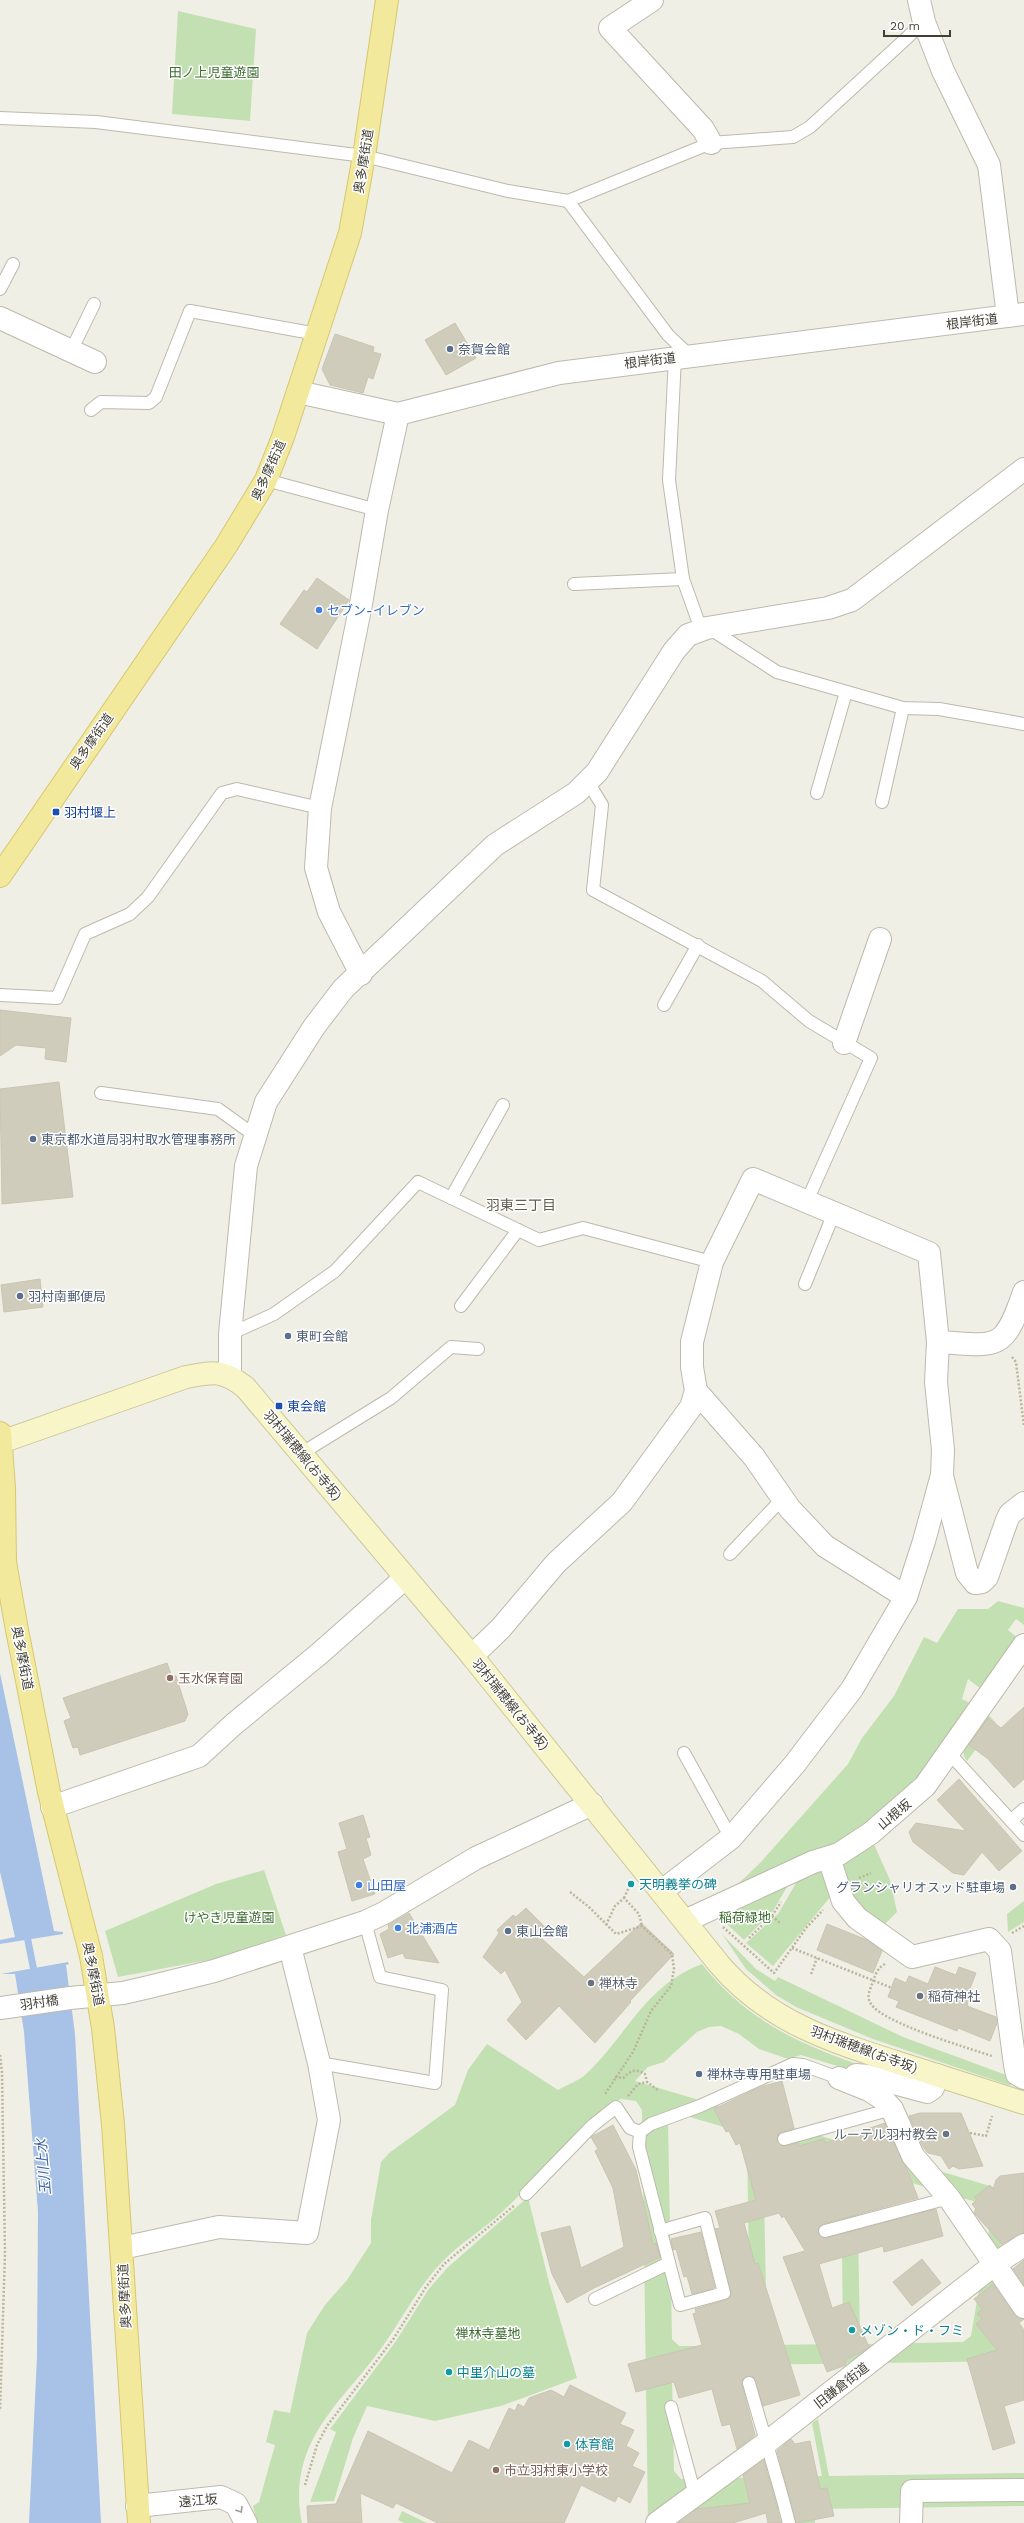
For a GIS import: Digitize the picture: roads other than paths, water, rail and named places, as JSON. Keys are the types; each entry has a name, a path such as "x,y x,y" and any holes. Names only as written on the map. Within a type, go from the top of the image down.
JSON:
{"main road":[{"name":"奥多摩街道","path":"0,876 226,546 266,480 298,392 350,233 364,156 387,0"},
{"path":"1,1437 186,1377 204,1373 230,1375"},
{"name":"羽村瑞穂線(お寺坂)","path":"230,1375 245,1387 302,1453 405,1578 472,1656 733,1980 767,2008 823,2037 1024,2103"},
{"name":"奥多摩街道","path":"1,1437 5,1562 52,1808 84,1926 99,1996 113,2124 138,2514"}],"street":[{"path":"652,0 610,28 703,129 711,143"},
{"path":"919,0 924,22 943,71 990,165 1016,315"},
{"name":"根岸街道","path":"298,392 398,414 559,373 682,356 1016,315"},
{"path":"0,318 95,362"},
{"path":"361,974 329,912 316,868 320,808 362,604 377,510 398,414"},
{"path":"230,1375 230,1334 246,1166 254,1135 266,1102 314,1027 343,989 361,974 431,904 496,845 576,793 588,782 597,772 674,651 688,635 707,628 828,608 852,600 1024,469"},
{"path":"844,1043 880,939"},
{"path":"472,1656 501,1628 556,1563 614,1511 630,1493 691,1408 696,1391 692,1368 692,1342 712,1262 753,1179 929,1252 938,1342 936,1382 943,1450 942,1475 924,1541 906,1597 852,1689 794,1765 731,1838 662,1891"},
{"path":"938,1342 990,1344 999,1341 1007,1333 1024,1292"},
{"path":"696,1391 754,1457 783,1498 825,1546 906,1597"},
{"path":"942,1475 967,1572 975,1583 982,1582 986,1577 1010,1514 1024,1502"},
{"path":"52,1808 199,1756 234,1724 319,1654 405,1578"},
{"name":"山根坂","path":"685,1921 712,1917 813,1862 839,1854 865,1837 907,1803 925,1786 1024,1645"},
{"name":"羽村橋","path":"4,2008 70,1998 124,1993 214,1971 365,1922 384,1913 476,1858 592,1804"},
{"path":"829,1858 843,1901 857,1918 912,1956 989,1939 1000,1951 1019,2072"},
{"path":"122,2248 219,2227 307,2233 329,2120 319,2063 290,1947"},
{"path":"839,2078 868,2076 926,2092 933,2088 937,2075"},
{"path":"839,2078 870,2090 883,2099 892,2109 913,2156 949,2198 1024,2307"},
{"name":"旧鎌倉街道","path":"657,2523 766,2443 995,2264 1024,2245"},
{"path":"912,2523 912,2492 1024,2490"},
{"name":"遠江坂","path":"138,2514 221,2497 236,2504 246,2523"}],"lane":[{"path":"0,118 96,122 364,156 508,191 568,201 711,143 793,137 810,126 924,22"},
{"path":"568,201 682,356 669,480 683,579 695,617 707,628 777,672 903,708 939,709 1024,724"},
{"path":"0,289 12,264"},
{"path":"71,351 94,304"},
{"path":"91,410 101,402 149,404 156,397 190,312 317,334"},
{"path":"266,480 377,510"},
{"path":"574,584 683,579"},
{"path":"817,793 846,692"},
{"path":"882,802 903,708"},
{"path":"588,782 602,805 593,890 698,944 762,981 809,1021 871,1058 808,1201"},
{"path":"0,995 57,998 85,934 130,914 148,897 222,793 237,789 320,808"},
{"path":"664,1005 698,944"},
{"path":"101,1093 218,1109 254,1135"},
{"path":"451,1198 503,1105"},
{"path":"230,1334 274,1314 335,1271 418,1182 539,1240 583,1228 712,1262"},
{"path":"806,1284 834,1213"},
{"path":"461,1306 518,1230"},
{"path":"302,1453 391,1398 451,1347 478,1349"},
{"path":"730,1554 783,1498"},
{"path":"684,1753 731,1838"},
{"path":"949,1753 1024,1834"},
{"path":"1012,1821 1024,1809"},
{"path":"319,2063 435,2083 442,1990 380,1977 365,1922"},
{"path":"640,2132 651,2124 700,2106 792,2064 803,2065 839,2078"},
{"path":"526,2194 592,2126 616,2107 630,2128 640,2132"},
{"path":"784,2138 892,2109"},
{"path":"640,2132 639,2147 660,2231 680,2305 724,2293 705,2218 660,2231"},
{"path":"825,2231 949,2198"},
{"path":"595,2300 669,2263"},
{"path":"749,2383 766,2443 772,2456 789,2523"},
{"path":"671,2407 695,2495"}],"water":[{"path":"0,1673 54,1931 63,1932 63,1934 0,1944 0,1940 15,1937 0,1872"},
{"path":"68,1962 69,1964 66,1965 75,2034 101,2523 29,2523 37,2357 38,2212 24,2032 15,1974 1,1974"}],"waterway":[{"name":"玉川上水","path":"26,1931 35,1976"}],"place":[{"name":"奈賀会館","path":"450,349"},
{"name":"セブン-イレブン","path":"319,610"},
{"name":"羽村堰上","path":"56,812"},
{"name":"東京都水道局羽村取水管理事務所","path":"33,1139"},
{"name":"羽村南郵便局","path":"20,1296"},
{"name":"東町会館","path":"288,1336"},
{"name":"東会館","path":"279,1406"},
{"name":"玉水保育園","path":"170,1678"},
{"name":"天明義挙の碑","path":"631,1884"},
{"name":"山田屋","path":"359,1885"},
{"name":"グランシャリオスッド駐車場","path":"1013,1887"},
{"name":"北浦酒店","path":"398,1928"},
{"name":"東山会館","path":"508,1931"},
{"name":"禅林寺","path":"591,1983"},
{"name":"稲荷神社","path":"920,1996"},
{"name":"禅林寺専用駐車場","path":"699,2074"},
{"name":"ルーテル羽村教会","path":"946,2134"},
{"name":"メゾン・ド・フミ","path":"852,2330"},
{"name":"中里介山の墓","path":"449,2372"},
{"name":"体育館","path":"567,2444"},
{"name":"市立羽村東小学校","path":"496,2470"}],"district":[{"name":"羽東三丁目","path":"521,1205"}],"park label":[{"name":"田ノ上児童遊園","path":"214,72"},
{"name":"けやき児童遊園","path":"229,1917"},
{"name":"稲荷緑地","path":"745,1917"},
{"name":"禅林寺墓地","path":"488,2333"}]}
